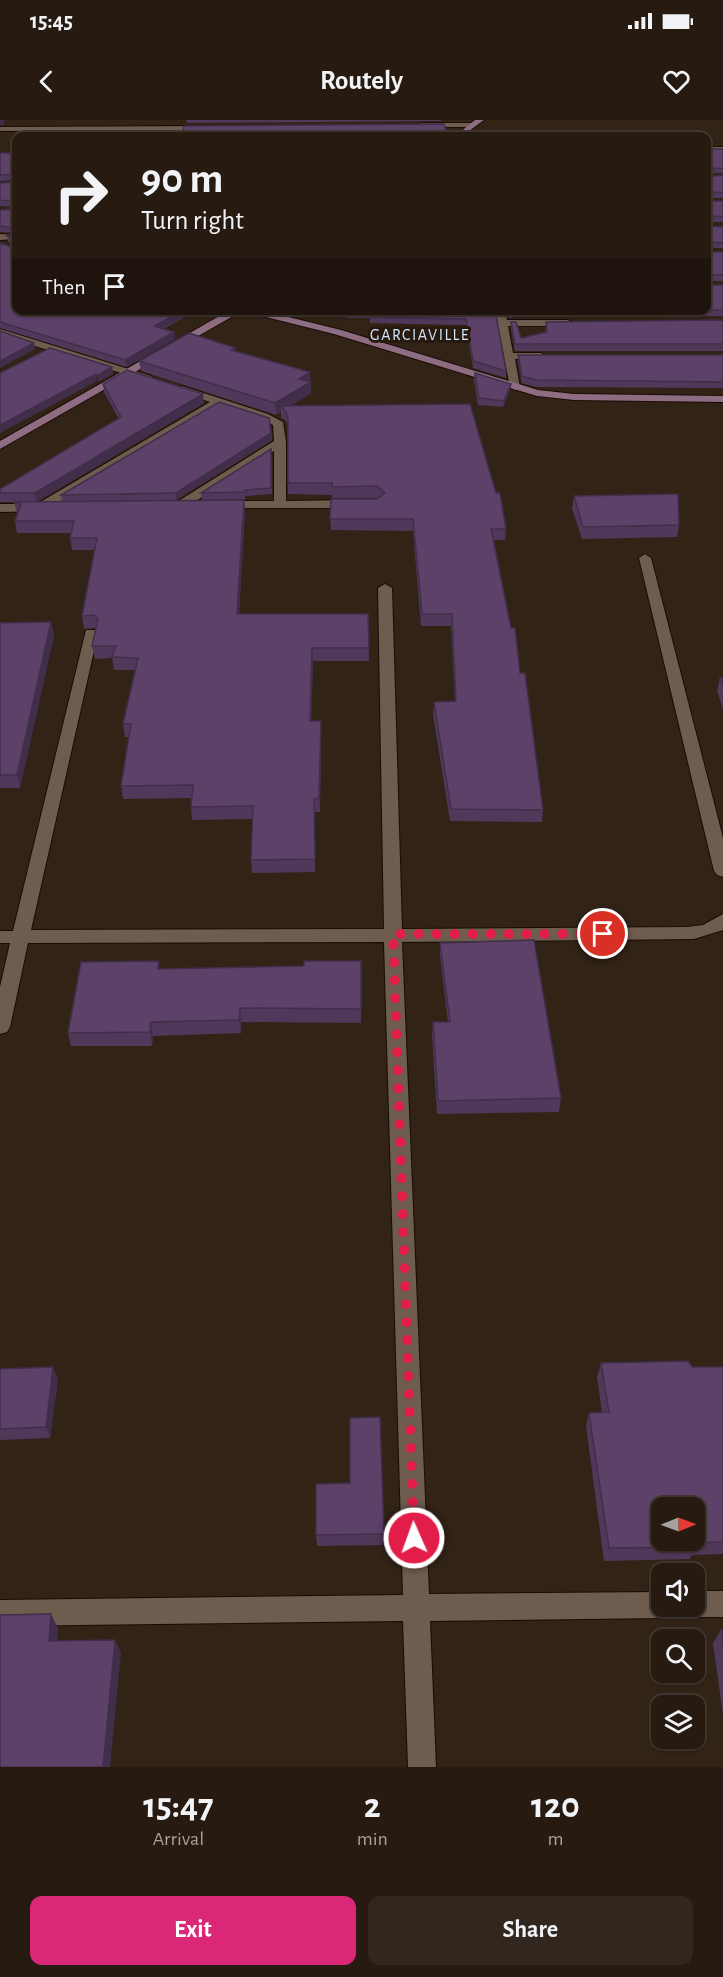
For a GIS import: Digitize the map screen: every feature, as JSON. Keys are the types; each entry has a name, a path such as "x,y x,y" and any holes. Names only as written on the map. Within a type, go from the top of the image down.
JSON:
{"street":[{"path":"414,125 476,122"},
{"path":"463,132 476,122"},
{"path":"0,129 216,128"},
{"path":"0,446 229,315"},
{"path":"267,315 337,332 537,393 574,397 723,399"},
{"path":"501,315 514,387"},
{"path":"502,323 584,323"},
{"path":"0,332 274,420 279,424 280,504"},
{"path":"41,353 52,347"},
{"path":"510,356 557,356"},
{"path":"40,508 219,401"},
{"path":"280,442 175,505 367,504"},
{"path":"0,508 64,507"},
{"path":"645,558 723,870"},
{"path":"385,588 393,934 422,1767"},
{"path":"0,1027 91,633"},
{"path":"0,936 695,933 717,927 723,920"},
{"path":"705,1604 723,1604"},
{"path":"0,1613 651,1605"}],"building":[{"path":"444,124 446,132 183,132 184,126"},
{"path":"711,149 723,149 723,168 711,169"},
{"path":"0,153 12,153 12,174 0,175"},
{"path":"723,175 723,192 711,193 711,176"},
{"path":"12,182 12,202 0,200 0,183"},
{"path":"711,201 723,201 723,216 711,217"},
{"path":"12,209 12,228 0,226 0,210"},
{"path":"711,226 723,227 723,243 711,242"},
{"path":"0,243 12,248 12,315 175,315 154,326 174,332 125,360 0,322"},
{"path":"711,252 723,252 723,275 711,275"},
{"path":"711,285 723,285 723,310 711,310"},
{"path":"370,315 496,315 506,371 473,361 466,319 370,317"},
{"path":"723,320 723,344 515,344 511,322 516,322 521,338 547,332 546,322"},
{"path":"0,331 34,343 0,361"},
{"path":"189,333 236,348 231,350 310,372 299,379 311,382 275,403 139,361"},
{"path":"50,348 112,367 0,425 0,373"},
{"path":"518,355 723,355 723,382 536,380 522,376"},
{"path":"127,370 203,394 35,493 0,493 0,489 121,417 103,384"},
{"path":"475,373 511,384 504,401 479,398"},
{"path":"219,402 269,418 271,433 176,493 61,495"},
{"path":"470,404 496,493 500,493 506,529 491,529 511,628 515,628 520,673 525,673 543,810 451,809 434,702 456,701 452,614 422,614 413,519 330,519 331,499 377,499 385,493 377,486 332,487 332,483 288,483 288,419 281,406"},
{"path":"271,449 271,488 245,490 245,492 201,493"},
{"path":"678,494 679,525 583,527 574,496"},
{"path":"244,500 237,614 368,614 369,648 312,648 310,721 321,721 319,798 314,799 315,859 251,860 253,806 191,807 193,785 121,786 131,724 123,724 138,658 112,657 116,646 92,646 98,619 94,615 82,616 97,538 70,538 74,521 15,521 21,504 14,502"},
{"path":"51,622 17,775 0,775 0,623"},
{"path":"534,940 561,1098 438,1101 433,1022 450,1022 440,943"},
{"path":"159,961 158,969 304,966 304,961 361,961 361,1009 240,1008 239,1020 151,1022 150,1032 68,1033 81,962"},
{"path":"688,1361 692,1367 723,1367 723,1542 705,1543 705,1497 651,1497 651,1548 609,1548 589,1413 609,1412 601,1363"},
{"path":"53,1367 46,1427 0,1429 0,1369"},
{"path":"380,1417 384,1534 316,1535 316,1484 350,1483 350,1418"},
{"path":"51,1614 49,1641 115,1640 103,1767 0,1767 0,1615"}],"district":[{"name":"GARCIAVILLE","path":"420,334"}],"route":[{"path":"414,1538 393,934 603,934"}]}
